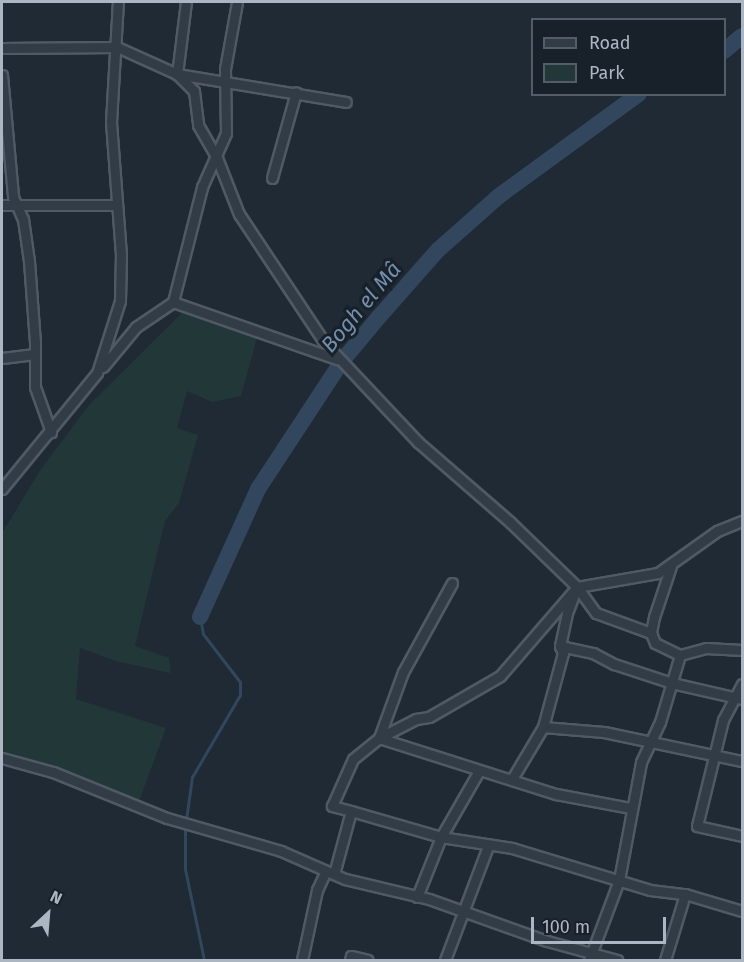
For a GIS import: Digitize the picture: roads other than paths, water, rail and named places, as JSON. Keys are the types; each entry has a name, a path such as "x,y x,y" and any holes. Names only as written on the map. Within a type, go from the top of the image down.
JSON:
{"street":[{"path":"97,373 120,301 121,255 111,111 117,47 118,2"},
{"path":"177,74 186,2"},
{"path":"2,489 136,327 173,302 202,187 217,158 226,133 225,80 237,2"},
{"path":"2,48 117,47 177,74 225,80 346,102"},
{"path":"177,74 194,91 198,125 217,158 239,214 324,342 418,442 467,482 578,587 596,613 651,633"},
{"path":"2,75 17,206 29,261 36,342 33,354 34,387 51,432"},
{"path":"272,178 296,92"},
{"path":"2,205 116,205"},
{"path":"173,302 342,361"},
{"path":"2,357 33,354"},
{"path":"742,521 717,531 671,566 658,573 578,587 500,676 429,717 416,718 380,738 353,759 332,806 441,837 512,848 650,890 685,894 742,911"},
{"path":"671,566 659,594 651,633 655,643 680,655 706,648 742,650"},
{"path":"380,738 403,672 452,583"},
{"path":"512,778 543,727 563,653 560,646 567,613 578,587"},
{"path":"560,646 593,653 672,682 738,698"},
{"path":"590,957 618,880 630,808 641,762 651,741 680,655"},
{"path":"742,684 738,698 723,720 698,826 742,836"},
{"path":"543,727 581,729 651,741 742,761"},
{"path":"380,738 479,771 512,778 556,794 630,808"},
{"path":"2,758 53,772 167,818 281,851 330,873 417,897 590,957 616,960"},
{"path":"417,897 441,837 479,771"},
{"path":"302,960 317,890 330,873 351,811"},
{"path":"445,960 488,846"},
{"path":"666,960 685,894"},
{"path":"350,960 351,956 368,960"}],"waterway":[{"name":"Bogh el Mâ","path":"726,49 742,36"},
{"name":"Bogh el Mâ","path":"200,617 258,489 342,361 378,318 438,250 499,196 636,96"},
{"path":"186,820 192,777 240,695 240,682 203,634 200,617"},
{"path":"185,827 185,869 204,960"}]}
